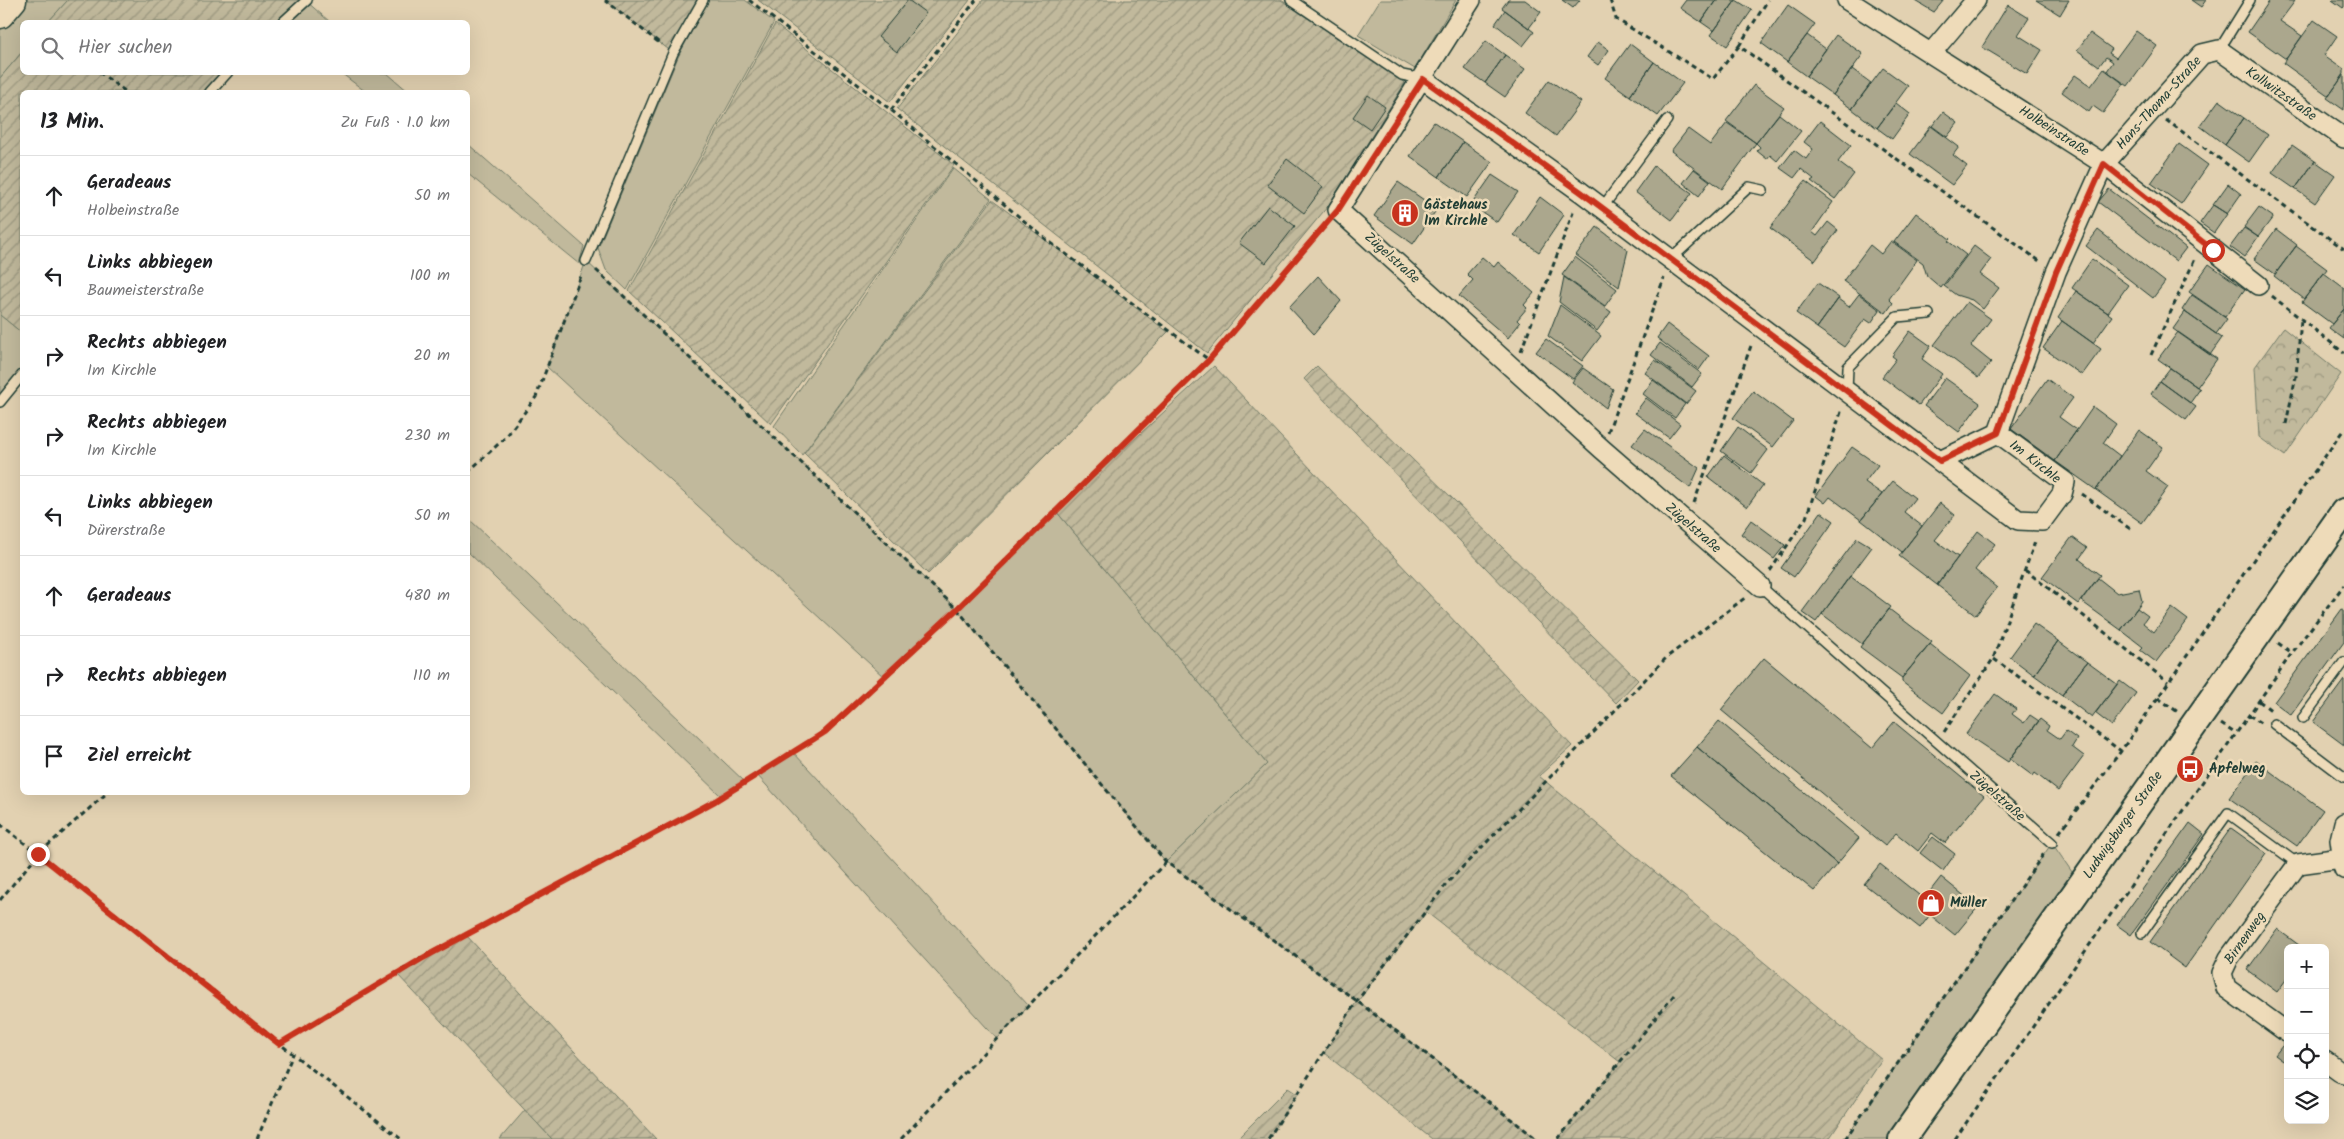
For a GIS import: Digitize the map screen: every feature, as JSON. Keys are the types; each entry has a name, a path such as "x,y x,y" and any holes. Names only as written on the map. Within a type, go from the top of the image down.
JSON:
{"main road":[{"name":"Ludwigsburger Straße","path":"1902,1139 2344,512"}],"street":[{"path":"1338,210 1423,79 1471,0"},
{"name":"Holbeinstraße","path":"1847,0 1932,52 2104,164 2258,285"},
{"path":"1932,52 1976,0"},
{"name":"Hans-Thoma-Straße","path":"1998,433 2056,272 2104,164 2202,54 2218,50"},
{"name":"Kollwitzstraße","path":"2218,50 2344,138"},
{"path":"1423,79 1581,192 2018,520 2030,522"},
{"name":"Zügelstraße","path":"1338,210 1515,368 1602,449 1760,586"},
{"name":"Im Kirchle","path":"1940,461 1998,433 2065,482 2062,494 2042,521 2030,522"},
{"path":"2298,864 2343,864 2340,840 2344,823"},
{"name":"Birnenweg","path":"2284,1030 2226,988 2222,973 2229,958 2298,864"},
{"path":"2329,1064 2344,1073"}],"lane":[{"path":"285,20 307,0"},
{"path":"586,260 672,53 703,0"},
{"path":"1291,0 1402,75 1423,79"},
{"name":"Hans-Thoma-Straße","path":"2218,50 2250,0"},
{"path":"212,90 225,75"},
{"path":"1602,208 1667,120"},
{"path":"1670,259 1749,187 1763,190"},
{"path":"1847,392 1848,366 1897,317 1928,314"},
{"path":"0,402 20,377"},
{"name":"Zügelstraße","path":"1760,586 2052,843"},
{"path":"2303,718 2344,662"},
{"path":"2274,724 2344,777"},
{"path":"2142,933 2228,813 2298,864"}],"path":[{"path":"605,0 672,53"},
{"path":"750,0 891,110 1047,240 1209,360"},
{"path":"891,110 976,0"},
{"path":"1610,0 1616,19 1713,79 1739,46 1768,0"},
{"path":"1739,46 2056,272"},
{"path":"103,75 123,90"},
{"path":"2151,109 2344,250"},
{"path":"1515,368 1581,192"},
{"path":"279,1044 423,958 715,801 825,732 957,609 1209,360 1338,210"},
{"path":"2152,355 2203,242"},
{"path":"1602,449 1670,259"},
{"path":"470,470 506,437 536,397 586,260 957,609 1166,862 1357,1001 1537,1139"},
{"path":"2258,285 2344,354"},
{"path":"2286,424 2296,376 2301,319"},
{"path":"1686,523 1759,325"},
{"path":"1268,1139 1357,1001 1455,875 1667,658 1760,586 1806,518 1847,392"},
{"path":"1845,1139 2052,843 2121,751 2344,429"},
{"path":"2065,482 2133,531"},
{"path":"1937,743 1994,659 2037,541 2030,522"},
{"path":"2025,570 2168,682"},
{"path":"1954,1139 2292,653 2344,585"},
{"path":"1994,659 2121,751"},
{"path":"0,900 38,854 105,795"},
{"path":"0,824 401,1139"},
{"path":"901,1139 1166,862"},
{"path":"1558,1139 1674,995"},
{"path":"257,1139 292,1054"}],"green space":[{"path":"12,0 68,0 50,20 20,20 20,54 0,78 0,14"},
{"path":"68,0 307,0 285,20 50,20"},
{"path":"605,0 703,0 673,53"},
{"path":"708,0 745,0 774,22 627,290 606,270 598,248 678,57"},
{"path":"758,0 970,0 890,102"},
{"path":"983,0 1281,0 1405,83 1328,206 1207,353 897,109"},
{"path":"1380,0 1456,0 1415,69 1358,35"},
{"path":"306,1 328,20 285,20"},
{"path":"775,24 954,165 771,424 629,291"},
{"path":"20,54 20,75 226,75 212,90 20,90 20,331 0,315 0,78"},
{"path":"344,75 389,75 407,90 363,90"},
{"path":"470,146 584,246 579,264 470,176"},
{"path":"953,168 991,199 802,455 774,426"},
{"path":"992,200 1168,332 928,574 804,453"},
{"path":"586,261 957,609 884,677 547,367"},
{"path":"0,315 20,331 20,377 5,396 0,392"},
{"path":"2283,328 2341,374 2285,456 2259,437 2255,367"},
{"path":"1214,366 1572,746 1539,776 1882,1060 1829,1139 1558,1139 1620,1062 1426,912 1358,1001 1537,1139 1432,1139 1324,1053 1357,1001 1166,862 1267,764 1056,511"},
{"path":"1317,366 1638,680 1616,703 1304,379"},
{"path":"1056,511 1267,764 1166,862 957,609"},
{"path":"470,520 745,782 722,797 470,554"},
{"path":"793,752 1029,1006 997,1039 757,775"},
{"path":"2052,843 2081,885 1902,1139 1845,1139"},
{"path":"466,935 656,1139 552,1139 397,974"},
{"path":"1288,1088 1297,1094 1268,1139 1237,1139"},
{"path":"525,1110 552,1139 500,1139"}],"building":[{"path":"908,0 926,13 897,52 878,37"},
{"path":"1508,0 1525,0 1541,12 1529,28 1502,8"},
{"path":"1562,0 1580,0 1573,8"},
{"path":"1686,0 1716,0 1701,22 1680,8"},
{"path":"1716,0 1736,0 1714,31 1701,22"},
{"path":"1736,0 1752,10 1727,46 1711,35"},
{"path":"1914,0 1944,0 1934,12"},
{"path":"2036,0 2069,0 2060,15"},
{"path":"2191,0 2206,0 2201,7"},
{"path":"2270,0 2295,1 2280,21 2302,36 2286,59 2248,32"},
{"path":"2332,0 2344,0 2344,7 2343,8"},
{"path":"1788,5 1815,24 1787,62 1761,43"},
{"path":"2008,5 2029,18 2018,35 2042,50 2027,74 1982,47"},
{"path":"1505,10 1534,32 1523,46 1495,24"},
{"path":"2314,20 2337,36 2324,55 2344,69 2344,74 2329,96 2283,63"},
{"path":"2136,31 2157,46 2128,86 2107,71 2113,62 2106,57 2099,66 2077,50 2090,33 2112,49 2109,53 2116,58"},
{"path":"1807,35 1826,49 1806,76 1787,62"},
{"path":"1836,35 1863,54 1833,95 1806,76"},
{"path":"1486,41 1505,55 1485,83 1465,69"},
{"path":"1598,42 1609,50 1598,65 1587,57"},
{"path":"1630,44 1654,62 1630,96 1605,78"},
{"path":"1505,55 1525,69 1505,97 1485,83"},
{"path":"1654,62 1683,83 1658,116 1630,96"},
{"path":"1883,68 1908,86 1877,128 1852,109"},
{"path":"1852,69 1871,83 1852,109 1833,95"},
{"path":"2104,69 2124,84 2103,113 2093,106 2089,112 2062,92 2075,75 2091,86"},
{"path":"2344,75 2344,110 2327,98"},
{"path":"1549,80 1581,102 1556,136 1525,113"},
{"path":"1754,85 1784,107 1756,143 1726,121"},
{"path":"1368,95 1385,107 1370,129 1353,117"},
{"path":"2219,100 2244,118 2225,145 2200,126"},
{"path":"1896,103 1910,114 1892,139 1877,128"},
{"path":"1943,112 1958,123 1947,137 1932,126"},
{"path":"1779,114 1801,131 1777,161 1770,155 1767,159 1757,151 1760,147 1756,143"},
{"path":"2244,118 2268,135 2249,162 2225,145"},
{"path":"1820,121 1851,145 1838,162 1854,174 1835,199 1811,181 1814,179 1801,169 1794,178 1780,168 1794,150 1806,159 1813,149 1804,142"},
{"path":"1434,122 1463,142 1439,177 1410,156"},
{"path":"1727,123 1756,143 1722,189 1671,151 1688,129 1710,145"},
{"path":"1931,126 1959,147 1953,155 1967,166 1952,185 1910,154"},
{"path":"1463,142 1492,162 1467,197 1439,177"},
{"path":"2179,144 2208,165 2181,204 2151,183"},
{"path":"2292,145 2315,161 2295,189 2272,173"},
{"path":"1287,159 1323,187 1304,213 1267,185"},
{"path":"2315,161 2335,175 2315,203 2295,189"},
{"path":"1654,166 1692,193 1672,220 1635,192"},
{"path":"1694,169 1710,181 1699,196 1683,183"},
{"path":"1492,175 1518,192 1497,222 1471,205"},
{"path":"1805,181 1833,202 1812,232 1817,236 1828,222 1838,230 1815,261 1770,228"},
{"name":"Gästehaus Im Kirchle","path":"1398,182 1437,209 1413,244 1374,216"},
{"path":"2228,184 2241,194 2227,214 2213,205"},
{"path":"2109,189 2186,248 2176,261 2098,202"},
{"path":"1540,197 1564,215 1539,252 1514,235"},
{"path":"2213,205 2227,214 2214,233 2200,223"},
{"path":"1268,206 1295,226 1266,263 1239,243"},
{"path":"2259,207 2273,217 2258,237 2244,227"},
{"path":"1916,213 1950,239 1948,241 1966,255 1941,288 1927,276 1923,263 1894,242"},
{"path":"1597,227 1628,250 1619,287 1576,255"},
{"path":"2244,228 2258,237 2244,257 2230,247"},
{"path":"2276,229 2297,245 2275,274 2254,259"},
{"path":"2098,230 2165,282 2153,298 2086,246"},
{"path":"1891,241 1917,260 1889,299 1893,303 1886,313 1843,281 1870,245 1881,254"},
{"path":"1974,246 1991,259 1980,274 1999,288 1983,309 1972,300 1956,295 1944,286"},
{"path":"2296,246 2327,269 2304,299 2274,276"},
{"path":"1482,257 1494,267 1498,262 1534,293 1524,305 1527,308 1517,320 1520,323 1508,338 1459,296 1473,280 1467,274"},
{"path":"1575,257 1617,289 1605,306 1562,275"},
{"path":"2092,259 2128,285 2108,313 2072,288"},
{"path":"2209,264 2245,289 2225,317 2189,292"},
{"path":"2324,273 2344,288 2344,309 2332,324 2302,302"},
{"path":"1318,276 1341,301 1314,334 1289,307"},
{"path":"1564,277 1611,312 1597,331 1559,302"},
{"path":"1818,283 1839,298 1817,328 1796,313"},
{"path":"2076,291 2112,316 2093,343 2058,318"},
{"path":"1859,294 1880,310 1871,323 1865,319 1844,347 1817,328 1838,299 1849,307"},
{"path":"2192,295 2227,319 2216,334 2182,310"},
{"path":"1967,302 1991,319 1971,346 1991,362 1978,378 1934,345"},
{"path":"1560,305 1601,336 1582,361 1548,336"},
{"path":"2344,309 2344,339 2329,328"},
{"path":"2185,312 2222,338 2210,355 2173,329"},
{"path":"2062,321 2101,349 2082,375 2043,348"},
{"path":"1667,324 1709,356 1699,370 1657,338"},
{"path":"1910,331 1931,346 1922,359 1942,374 1919,405 1882,377 1896,359 1892,356"},
{"path":"2178,332 2217,359 2197,387 2158,359"},
{"path":"1546,339 1583,366 1573,379 1536,352"},
{"path":"1660,343 1702,374 1692,387 1651,355"},
{"path":"1655,360 1696,391 1686,404 1645,373"},
{"path":"1583,368 1613,389 1606,408 1572,382"},
{"path":"2170,368 2200,389 2190,403 2160,381"},
{"path":"1945,378 1980,403 1959,432 1924,406"},
{"path":"2047,379 2073,398 2059,417 2077,430 2055,461 2011,429"},
{"path":"1653,380 1685,404 1675,418 1643,394"},
{"path":"2160,381 2196,407 2186,420 2151,394"},
{"path":"1753,391 1793,421 1773,447 1733,418"},
{"path":"1646,398 1680,424 1669,438 1635,413"},
{"path":"2093,407 2116,424 2103,443 2120,456 2096,490 2055,461"},
{"path":"1738,427 1768,450 1751,473 1721,451"},
{"path":"1645,429 1699,468 1690,488 1632,445"},
{"path":"2139,430 2163,447 2146,471 2168,487 2142,523 2096,490"},
{"path":"1852,447 1878,465 1865,482 1882,494 1861,520 1830,497 1825,503 1816,496"},
{"path":"1724,455 1763,485 1747,507 1708,477"},
{"path":"1893,481 1915,498 1904,512 1922,526 1902,552 1861,520"},
{"path":"1940,503 1955,515 1935,540 1958,557 1937,585 1899,556"},
{"path":"1821,512 1834,521 1794,577 1781,568"},
{"path":"1751,520 1785,545 1774,559 1741,534"},
{"path":"1978,531 1995,544 1975,570 1997,588 1976,615 1937,585"},
{"path":"2072,537 2087,548 2079,559 2100,575 2078,604 2042,577"},
{"path":"1857,538 1872,547 1816,622 1802,612"},
{"path":"1850,576 1891,607 1862,644 1822,614"},
{"path":"2098,578 2117,593 2139,589 2142,601 2121,630 2081,601"},
{"path":"2137,608 2148,616 2143,623 2154,632 2172,608 2188,620 2156,662 2140,650 2143,647 2121,630"},
{"path":"1889,609 1932,642 1902,678 1860,647"},
{"path":"2342,609 2344,610 2344,642 2291,715 2274,702"},
{"path":"2034,624 2058,641 2034,675 2010,657"},
{"path":"2058,641 2087,662 2062,695 2034,675"},
{"path":"1930,644 1970,676 1943,713 1902,682 1902,678"},
{"path":"1764,658 1872,748 1894,722 1984,796 1945,843 1932,833 1918,851 1896,833 1885,846 1721,710"},
{"path":"2087,662 2117,684 2092,718 2062,695"},
{"path":"2344,680 2344,745 2313,722"},
{"path":"2120,681 2136,693 2112,726 2095,713"},
{"path":"1995,694 2016,709 2012,714 2024,723 2030,715 2039,721 2008,762 1966,734"},
{"path":"2040,719 2049,726 2047,730 2060,739 2066,731 2077,739 2072,747 2084,756 2058,791 2035,773 2033,776 2010,759"},
{"path":"1719,721 1859,838 1837,864 1697,747"},
{"path":"1697,747 1837,864 1814,891 1671,776"},
{"path":"2256,761 2323,810 2297,846 2229,798"},
{"path":"2190,823 2204,834 2131,935 2117,925"},
{"path":"2231,828 2266,853 2185,968 2150,942"},
{"path":"1933,837 1955,854 1943,871 1920,853"},
{"name":"Müller","path":"1880,864 1924,899 1941,877 1978,907 1955,935 1930,915 1920,928 1864,884"},
{"path":"2277,929 2298,944 2284,944 2284,982 2277,992 2247,970"},
{"path":"2284,1044 2284,1060 2283,1061 2275,1055"}],"place":[{"name":"Gästehaus Im Kirchle","path":"1405,213"},
{"name":"Apfelweg","path":"2190,769"},
{"name":"Müller","path":"1931,903"}],"route":[{"path":"38,854 279,1044 423,958 715,801 825,732 957,609 1209,360 1338,210 1423,79 1581,192 1940,461 1998,433 2056,272 2104,164 2213,250"}]}
